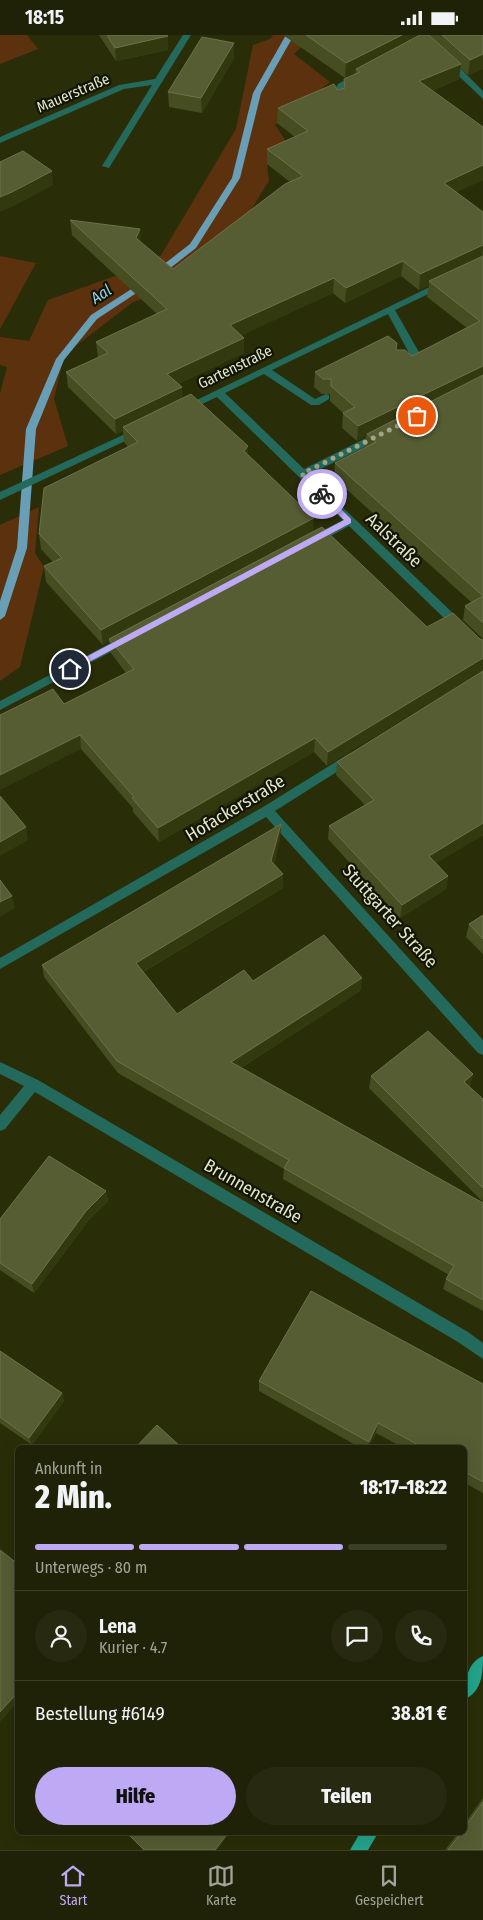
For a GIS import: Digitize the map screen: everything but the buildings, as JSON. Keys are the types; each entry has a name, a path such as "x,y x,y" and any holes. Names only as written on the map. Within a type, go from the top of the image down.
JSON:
{"main road":[{"path":"467,1688 483,1664"},
{"path":"358,1850 369,1835"}],"street":[{"path":"106,166 187,35"},
{"path":"439,52 483,96"},
{"path":"340,102 337,93 341,86 367,72"},
{"name":"Mauerstraße","path":"0,140 122,87 160,81"},
{"name":"Gartenstraße","path":"173,414 449,281"},
{"path":"390,309 415,354 399,361"},
{"path":"265,370 315,403 326,397"},
{"name":"Aalstraße","path":"218,392 483,649"},
{"path":"0,496 146,427"},
{"path":"302,474 388,431"},
{"path":"305,544 349,521"},
{"path":"0,706 131,637"},
{"name":"Hofackerstraße","path":"0,964 267,810 358,753"},
{"name":"Stuttgarter Straße","path":"267,810 483,1049"},
{"name":"Brunnenstraße","path":"0,1068 33,1083 464,1337 483,1352"},
{"path":"0,1125 33,1083"}],"shaded area":[{"path":"0,35 27,35 38,49 0,64"},
{"path":"273,35 313,35 294,54 330,82 275,125 294,153 267,164 269,181 241,226 145,298 133,302 64,355 54,399 68,446 0,475 0,394 7,367 0,365 0,337 29,341 48,300 115,276 161,255 236,129 253,45 270,39"},
{"path":"0,256 36,263 0,329"},
{"path":"39,507 35,553 44,567 20,667 0,681 0,525"}],"waterway":[{"name":"Aal","path":"157,274 193,246 236,178 257,93 290,35"},
{"name":"Aal","path":"0,616 22,548 31,429 60,359 94,317 144,284"}],"way so far":[{"path":"322,494 302,474 417,416"}],"route":[{"path":"70,669 349,521 322,494"}]}
